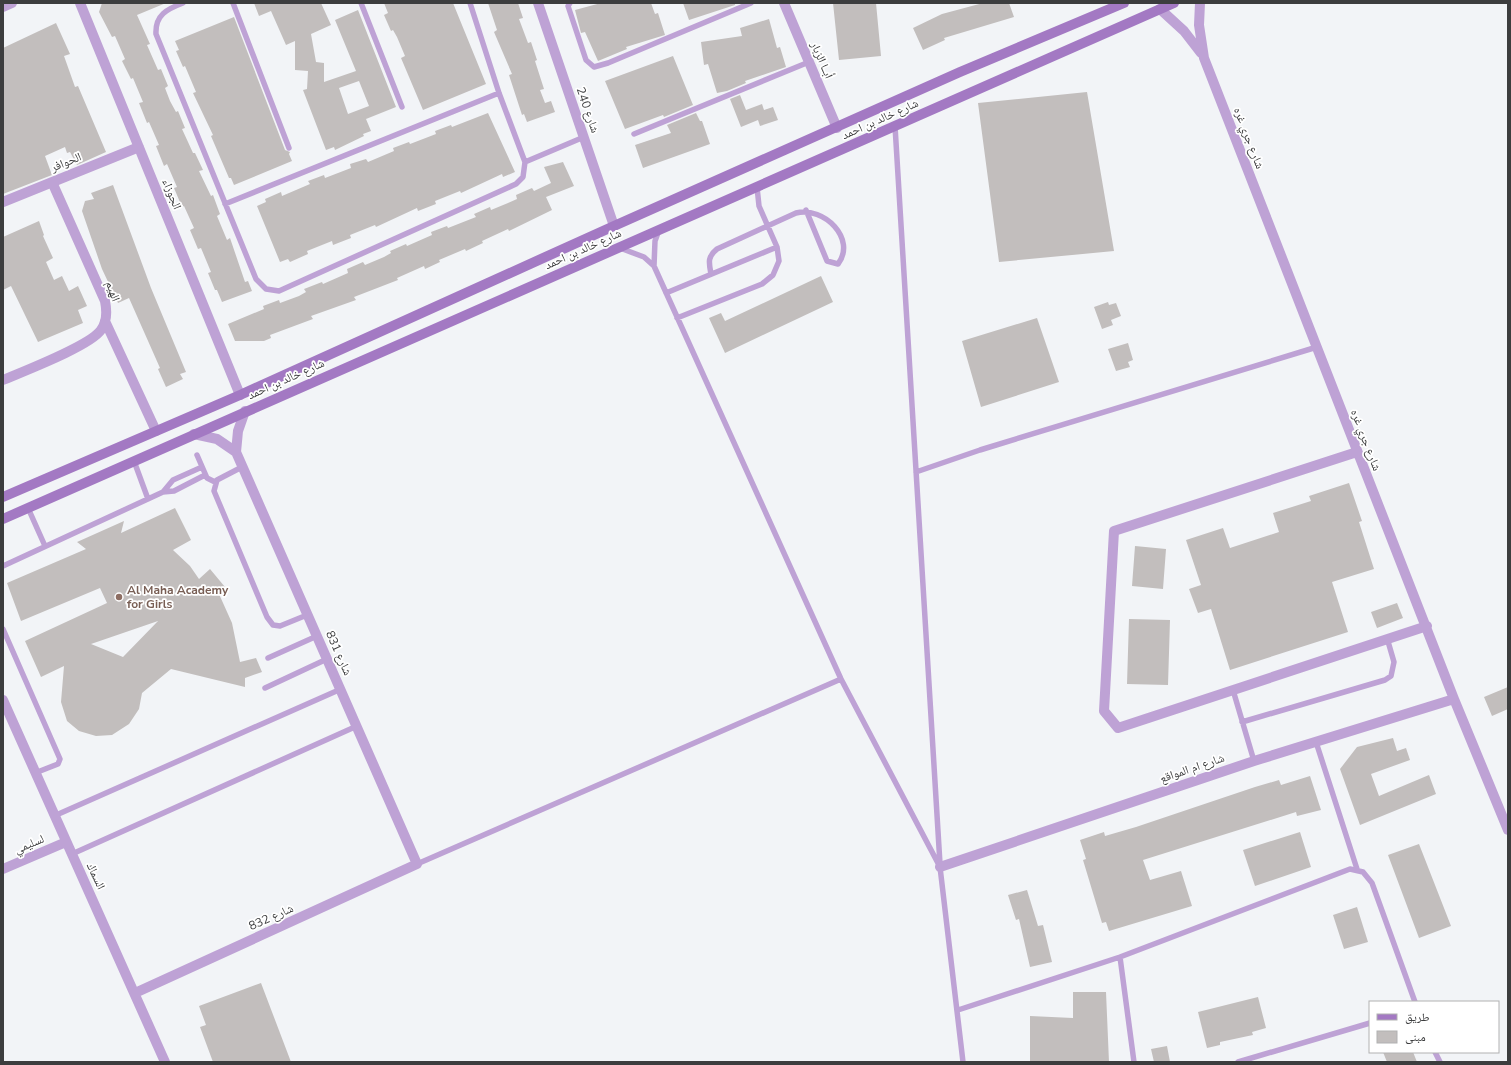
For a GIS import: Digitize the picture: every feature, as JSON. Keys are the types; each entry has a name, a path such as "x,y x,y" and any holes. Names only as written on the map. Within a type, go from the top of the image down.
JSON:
{"main road":[{"name":"شارع خالد بن احمد","path":"3,498 240,395 960,72 1124,3"},
{"name":"شارع خالد بن احمد","path":"3,519 245,411 1174,3"}],"street":[{"path":"3,7 12,3"},
{"name":"الجوزاء","path":"80,3 240,395"},
{"name":"شارع 240","path":"538,3 614,226"},
{"name":"أبــا الزبار","path":"784,3 837,128"},
{"name":"شارع جري غره","path":"1200,3 1199,25 1204,58 1357,452 1427,626 1454,699 1508,830"},
{"name":"شارع جري غره","path":"1160,8 1184,31 1204,58"},
{"name":"الحوافر","path":"3,202 139,147"},
{"name":"الهيم","path":"3,380 87,342 102,330 105,320 107,311 105,301 52,182"},
{"path":"105,320 156,432"},
{"name":"شارع 831","path":"245,411 238,431 236,452 307,615 358,726 417,864"},
{"path":"194,434 217,439 236,452"},
{"path":"1357,452 1114,532 1104,712 1118,728 1427,626"},
{"name":"شارع ام المواقع","path":"940,867 1254,761 1454,699"},
{"name":"السماك","path":"3,700 54,816 135,992 165,1062"},
{"name":"لسليمي","path":"3,869 66,842"},
{"name":"شارع 832","path":"135,992 417,864"}],"lane":[{"path":"183,3 166,10 161,14 157,20 156,34 256,279 266,289 279,291 516,184 523,178 525,162 499,93 470,3"},
{"path":"233,3 290,148"},
{"path":"361,3 402,107"},
{"path":"570,3 568,6 586,60 594,68 751,3"},
{"path":"634,134 809,62"},
{"path":"225,204 499,93"},
{"path":"895,126 940,867 963,1062"},
{"path":"525,162 584,137"},
{"path":"677,318 762,284 773,275 779,261 777,247 759,206 757,186"},
{"path":"712,274 709,259 712,253 796,213 806,210 818,214 830,221 838,230 843,243 843,257 838,264 827,262 806,210"},
{"path":"654,266 655,241 659,230"},
{"path":"618,247 632,251 644,257 654,266 841,679 940,867"},
{"path":"666,293 777,247"},
{"path":"916,472 980,450 1317,347"},
{"path":"197,455 205,475 209,480 215,482"},
{"path":"134,460 148,499"},
{"path":"163,492 173,480 202,467"},
{"path":"242,467 221,477 215,482 214,491 269,622 273,625 280,626 307,615"},
{"path":"3,566 163,492 174,491 205,475"},
{"path":"28,508 45,546"},
{"path":"3,630 60,759 58,764 35,773"},
{"path":"268,658 317,636"},
{"path":"1242,722 1385,680 1391,676 1394,662 1387,638"},
{"path":"265,688 328,659"},
{"path":"417,864 841,679"},
{"path":"54,816 341,689"},
{"path":"1233,690 1254,761"},
{"path":"72,854 358,726"},
{"path":"1316,742 1357,869"},
{"path":"958,1010 1120,957 1343,871 1357,869 1363,872 1372,883 1415,1001"},
{"path":"1120,957 1134,1062"},
{"path":"1238,1062 1369,1023"}],"building":[{"path":"102,3 166,3 137,15 150,44 147,45 158,70 161,69 168,86 165,88 170,101 176,112 178,111 185,128 182,129 203,170 199,171 211,196 213,195 220,214 217,216 227,240 230,238 245,282 248,281 252,291 222,302 217,290 215,290 208,273 211,272 201,248 198,249 190,230 194,228 184,206 182,207 174,188 177,187 167,164 164,166 156,146 159,145 149,122 147,123 139,103 143,102 133,78 131,79 122,61 125,59 115,36 112,37 99,12"},
{"path":"254,3 321,3 331,25 311,34 316,62 324,63 324,82 356,71 335,20 358,10 396,107 366,119 371,131 363,134 364,136 335,150 334,147 326,150 303,90 307,89 308,71 295,70 295,41 286,45 271,11 259,16","holes":["359,81 369,106 348,114 339,88"]},
{"path":"384,3 453,3 486,84 423,110 401,58 405,56 397,37 393,30 391,31 384,15 388,13"},
{"path":"488,3 518,3 523,18 519,19 528,43 531,42 537,60 535,61 544,89 540,90 545,103 551,101 555,112 527,122 524,114 522,115 509,75 512,74 494,32 497,30"},
{"path":"601,3 651,3 655,14 658,13 665,35 626,47 627,49 598,61 585,32 581,33 575,10"},
{"path":"683,3 735,3 735,5 689,20"},
{"path":"833,3 876,3 881,56 839,60"},
{"path":"983,3 1009,3 1014,17 944,38 945,40 923,50 913,28 942,14"},
{"path":"234,17 285,150 290,152 289,154 292,161 234,185 231,178 229,178 211,136 213,135 193,93 196,92 185,66 183,67 176,51 179,50 175,41"},
{"path":"769,19 777,48 780,47 786,67 745,81 746,83 727,91 717,93 708,64 704,65 701,42 742,36 740,28"},
{"path":"56,23 70,54 64,56 75,87 78,86 106,152 77,165 70,152 67,153 65,147 45,156 52,175 3,194 3,48"},
{"path":"673,56 693,105 664,117 663,115 625,129 605,81"},
{"path":"1087,92 1114,251 999,262 978,103"},
{"path":"740,95 746,110 762,104 764,110 773,107 778,120 760,126 758,120 741,127 730,99"},
{"path":"488,113 515,172 503,177 502,174 461,193 460,191 435,201 436,204 418,211 417,208 376,227 375,225 350,235 351,238 333,245 332,241 307,251 308,254 290,262 288,259 280,262 257,206 266,202 265,199 281,192 282,196 310,184 308,181 324,175 325,178 351,168 350,164 366,159 368,162 394,151 393,148 409,142 410,144 436,134 435,131 451,125 452,127"},
{"path":"696,113 700,121 702,121 710,144 643,168 635,145 671,133 667,125"},
{"path":"563,162 574,186 546,197 552,210 509,231 508,229 482,241 483,243 466,251 465,249 439,260 440,262 425,269 424,266 397,278 398,280 354,297 356,300 311,316 313,319 270,335 271,338 264,341 235,341 228,324 264,309 263,306 279,300 280,303 299,296 306,292 304,289 322,282 323,284 348,273 347,269 363,262 365,265 384,257 391,253 390,251 406,244 407,246 432,235 431,232 447,226 448,228 476,217 474,214 490,207 491,210 517,199 516,195 532,188 534,191 551,183 544,167"},
{"path":"113,185 151,288 186,372 180,374 183,379 166,387 158,369 160,368 129,298 118,303 102,269 82,211 85,201 94,199 91,193"},
{"path":"39,221 44,235 43,236 53,258 46,262 54,280 62,276 69,291 78,286 87,306 78,310 83,323 38,342 11,286 3,290 3,237"},
{"path":"821,276 833,302 725,353 709,318 721,313 725,321"},
{"path":"1108,302 1109,305 1116,303 1121,316 1111,320 1113,325 1102,329 1094,307"},
{"path":"1037,318 1059,382 981,407 962,341"},
{"path":"1128,343 1133,360 1128,362 1130,367 1116,371 1108,349"},
{"path":"1349,483 1362,521 1359,522 1374,569 1332,582 1348,632 1230,670 1211,609 1198,613 1189,589 1201,585 1186,540 1223,528 1230,548 1279,532 1273,513 1311,501 1309,496"},
{"path":"175,508 191,540 173,550 190,566 199,579 210,569 225,587 219,594 232,623 240,662 256,658 262,672 245,678 245,687 171,669 142,693 139,709 129,724 112,735 96,736 79,731 67,721 61,702 64,666 41,677 25,641 107,603 100,588 21,621 7,583 86,549 77,542 124,521 121,533","holes":["158,621 123,657 91,644"]},
{"path":"1135,546 1166,549 1163,589 1132,586"},
{"path":"1397,603 1403,618 1377,628 1371,612"},
{"path":"1129,619 1170,620 1168,685 1127,684"},
{"path":"1508,687 1508,709 1492,716 1484,697"},
{"path":"1393,738 1397,751 1406,748 1410,760 1371,774 1379,796 1429,775 1436,794 1360,825 1340,769 1357,747"},
{"path":"1310,776 1321,810 1297,816 1296,812 1143,860 1150,880 1181,871 1192,906 1109,931 1106,922 1102,923 1083,860 1086,859 1080,840 1104,832 1105,836 1136,827 1279,780 1281,785"},
{"path":"1300,832 1311,867 1255,886 1243,850"},
{"path":"1419,844 1451,926 1419,938 1388,855"},
{"path":"1027,890 1038,926 1043,925 1052,962 1030,967 1019,919 1016,920 1008,895"},
{"path":"1357,907 1368,942 1344,949 1333,915"},
{"path":"261,983 291,1062 213,1062 200,1027 206,1025 199,1006"},
{"path":"1073,992 1106,992 1109,1062 1030,1062 1030,1016 1073,1018"},
{"path":"1258,997 1266,1028 1252,1032 1253,1035 1220,1042 1220,1045 1207,1048 1198,1012"},
{"path":"1167,1046 1170,1062 1154,1062 1151,1049"},
{"path":"1383,1053 1413,1053 1417,1062 1387,1062"}],"place":[{"name":"Al Maha Academy for Girls","path":"119,597"}]}
